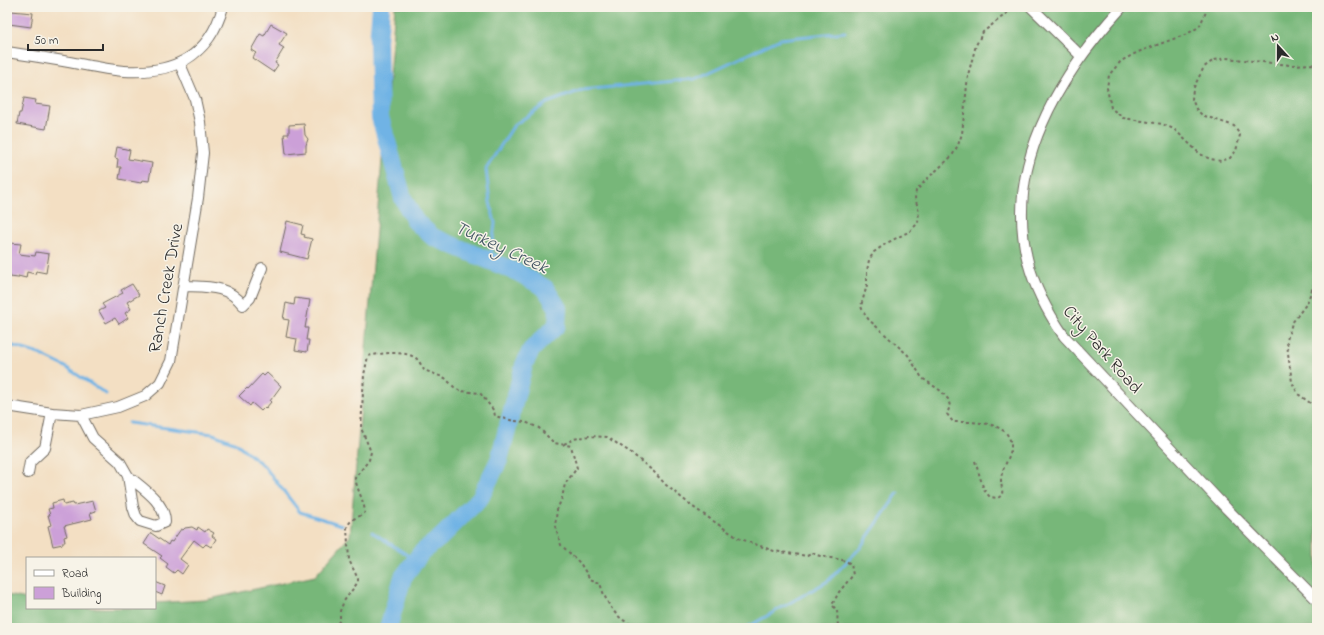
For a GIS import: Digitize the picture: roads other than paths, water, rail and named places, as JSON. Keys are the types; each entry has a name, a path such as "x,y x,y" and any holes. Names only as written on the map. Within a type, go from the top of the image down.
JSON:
{"street":[{"path":"7,52 123,71 158,71 180,64 194,54 209,40 219,21 223,7"},
{"path":"1031,7 1081,56"},
{"name":"City Park Road","path":"1122,7 1081,56 1058,92 1046,115 1032,151 1024,180 1022,197 1024,242 1028,262 1042,298 1051,316 1064,336 1205,487 1317,600"},
{"name":"Ranch Creek Drive","path":"7,406 52,413 81,415 118,407 145,396 160,383 171,361 198,198 203,153 200,122 194,99 180,64"},
{"path":"184,286 217,288 229,292 237,297 243,305 250,298 262,268"},
{"path":"28,473 30,462 46,448 52,413"},
{"path":"81,415 93,438 120,462 128,476 136,516 140,521 156,526 165,522 165,515 155,498 128,476"}],"waterway":[{"name":"Turkey Creek","path":"381,7 378,41 380,117 403,198 415,221 433,237 519,273 545,288 558,308 557,325 531,350 524,365 499,460 480,498 441,537 421,553 403,577 388,628"},
{"path":"490,261 495,223 490,202 486,169 514,125 547,103 582,90 695,79 780,39 845,32"},
{"path":"7,344 39,354 64,366 106,394"},
{"path":"129,423 213,434 236,443 264,466 300,512 342,525"},
{"path":"746,628 828,581 860,548 898,493"},
{"path":"372,532 415,560"}]}
